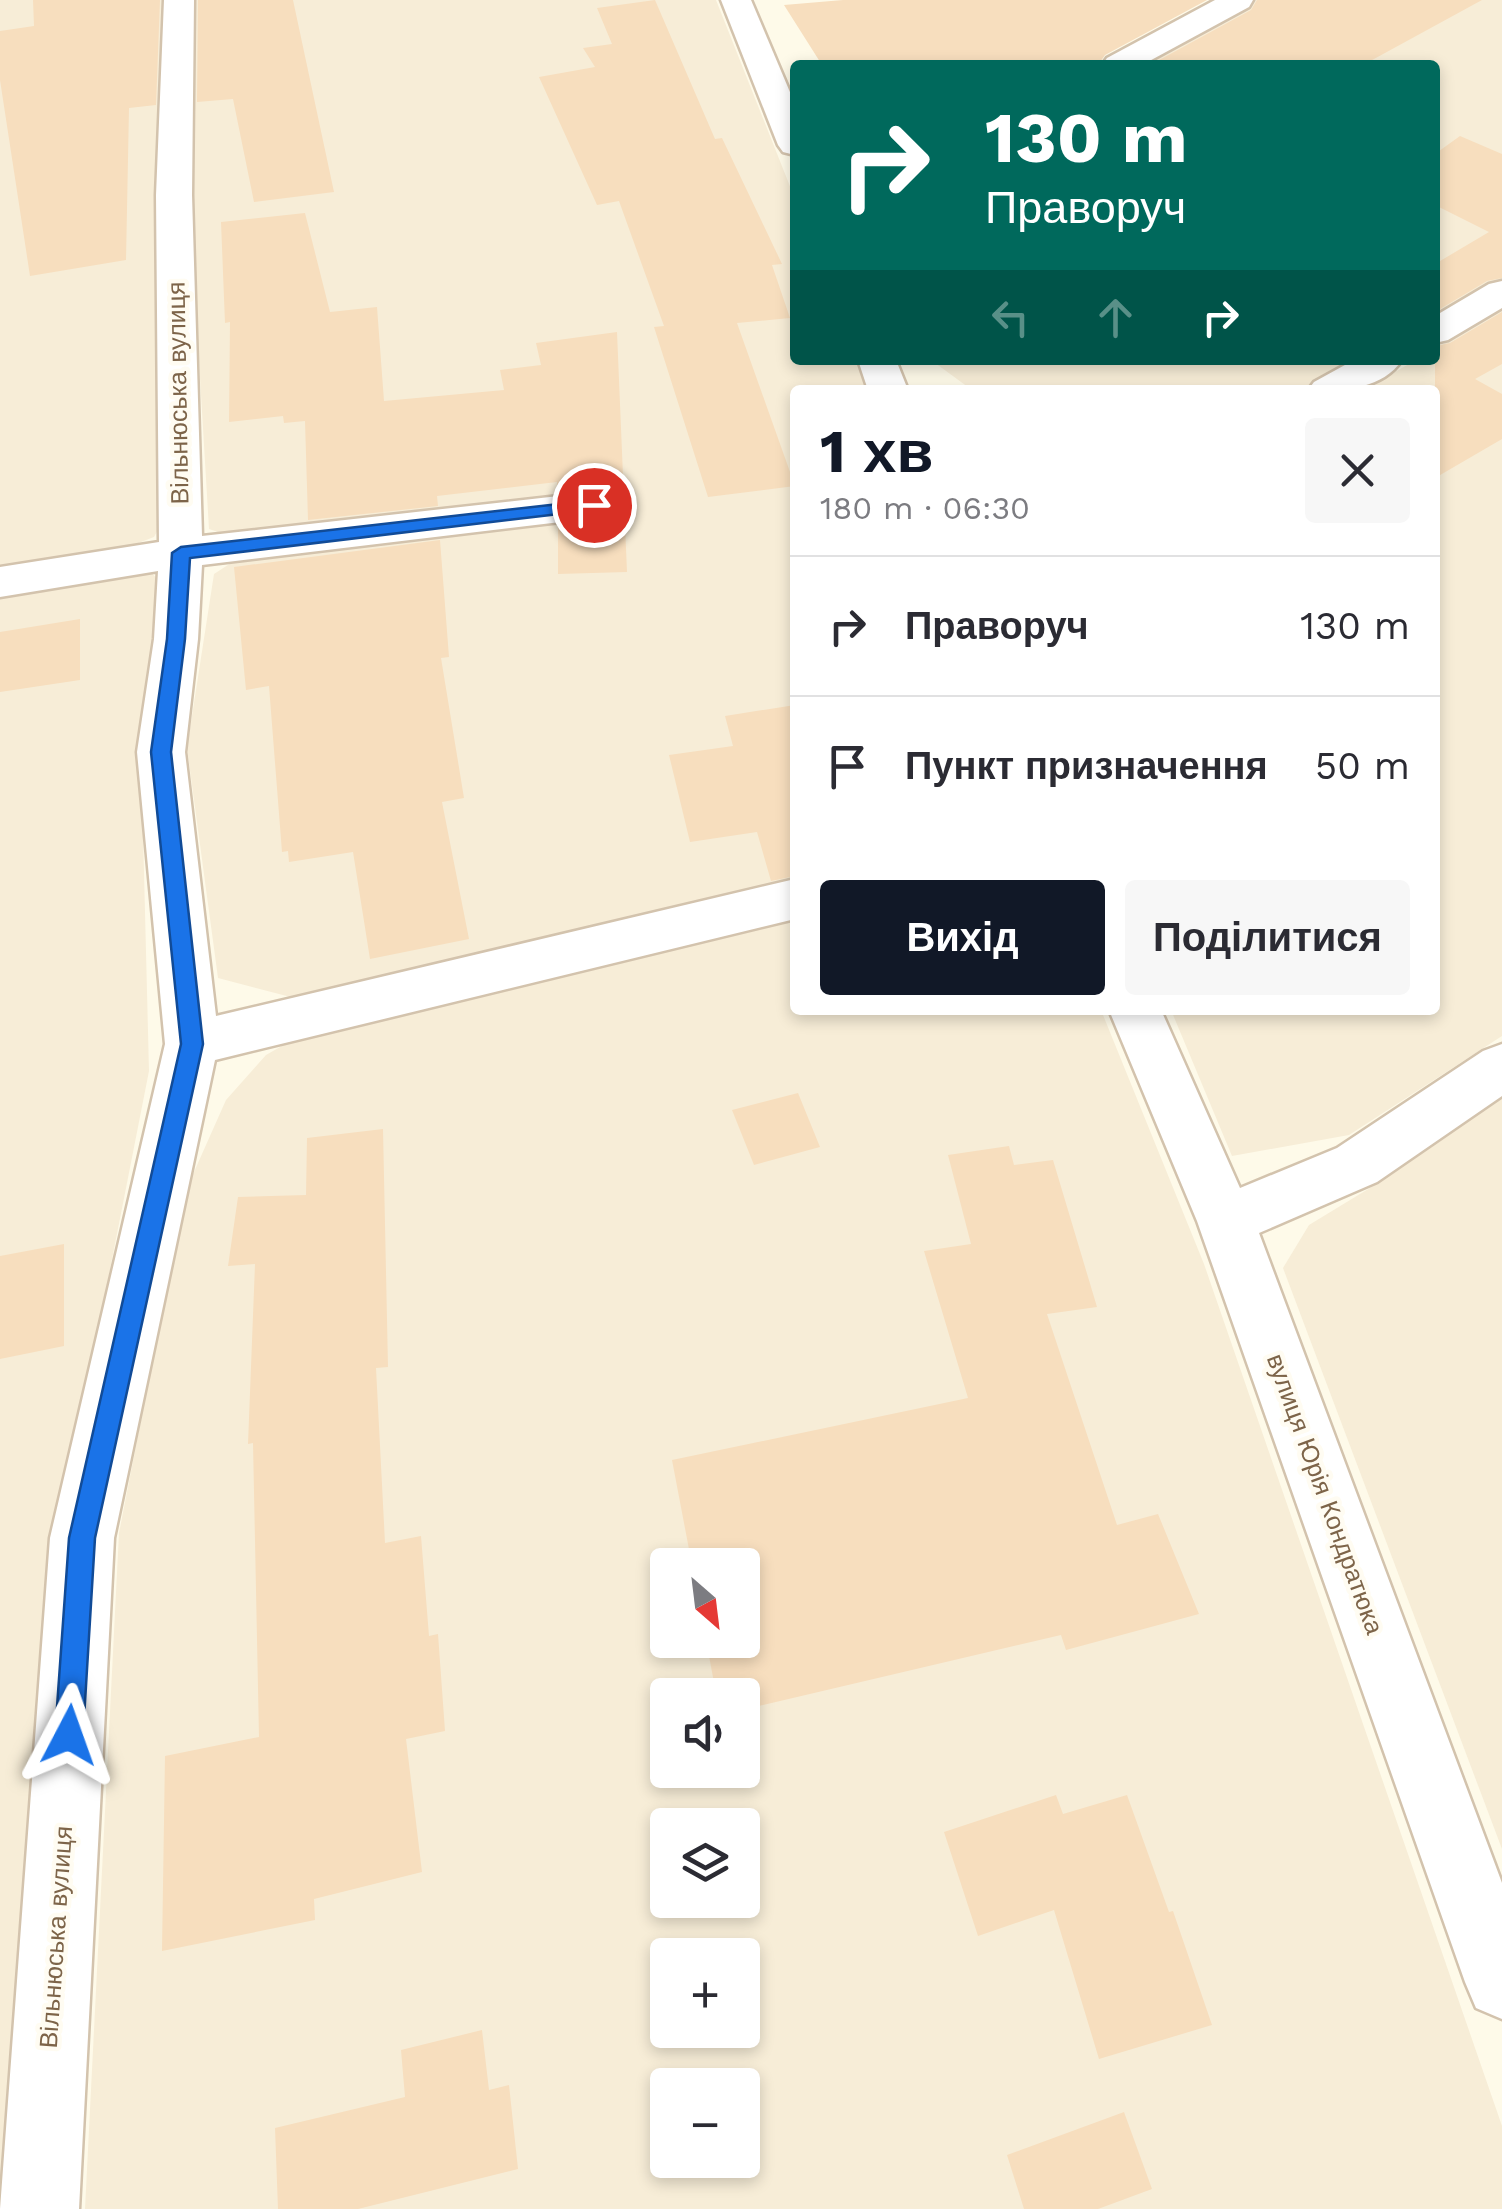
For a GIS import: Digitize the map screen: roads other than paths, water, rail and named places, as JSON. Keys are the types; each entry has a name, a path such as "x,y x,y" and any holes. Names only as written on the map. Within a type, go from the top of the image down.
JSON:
{"street":[{"name":"Вільнюська вулиця","path":"39,2209 82,1538 192,1044 161,752 176,639 181,553 174,196 178,0"},
{"path":"736,0 790,134"},
{"path":"1127,60 1238,0"},
{"path":"1440,329 1502,292"},
{"path":"1337,385 1375,365"},
{"path":"0,582 181,553 594,505"},
{"path":"192,1044 790,900"},
{"name":"вулиця Юрія Кондратюка","path":"1137,1015 1226,1221 1502,1982"},
{"path":"1226,1221 1357,1164 1502,1067"}]}
